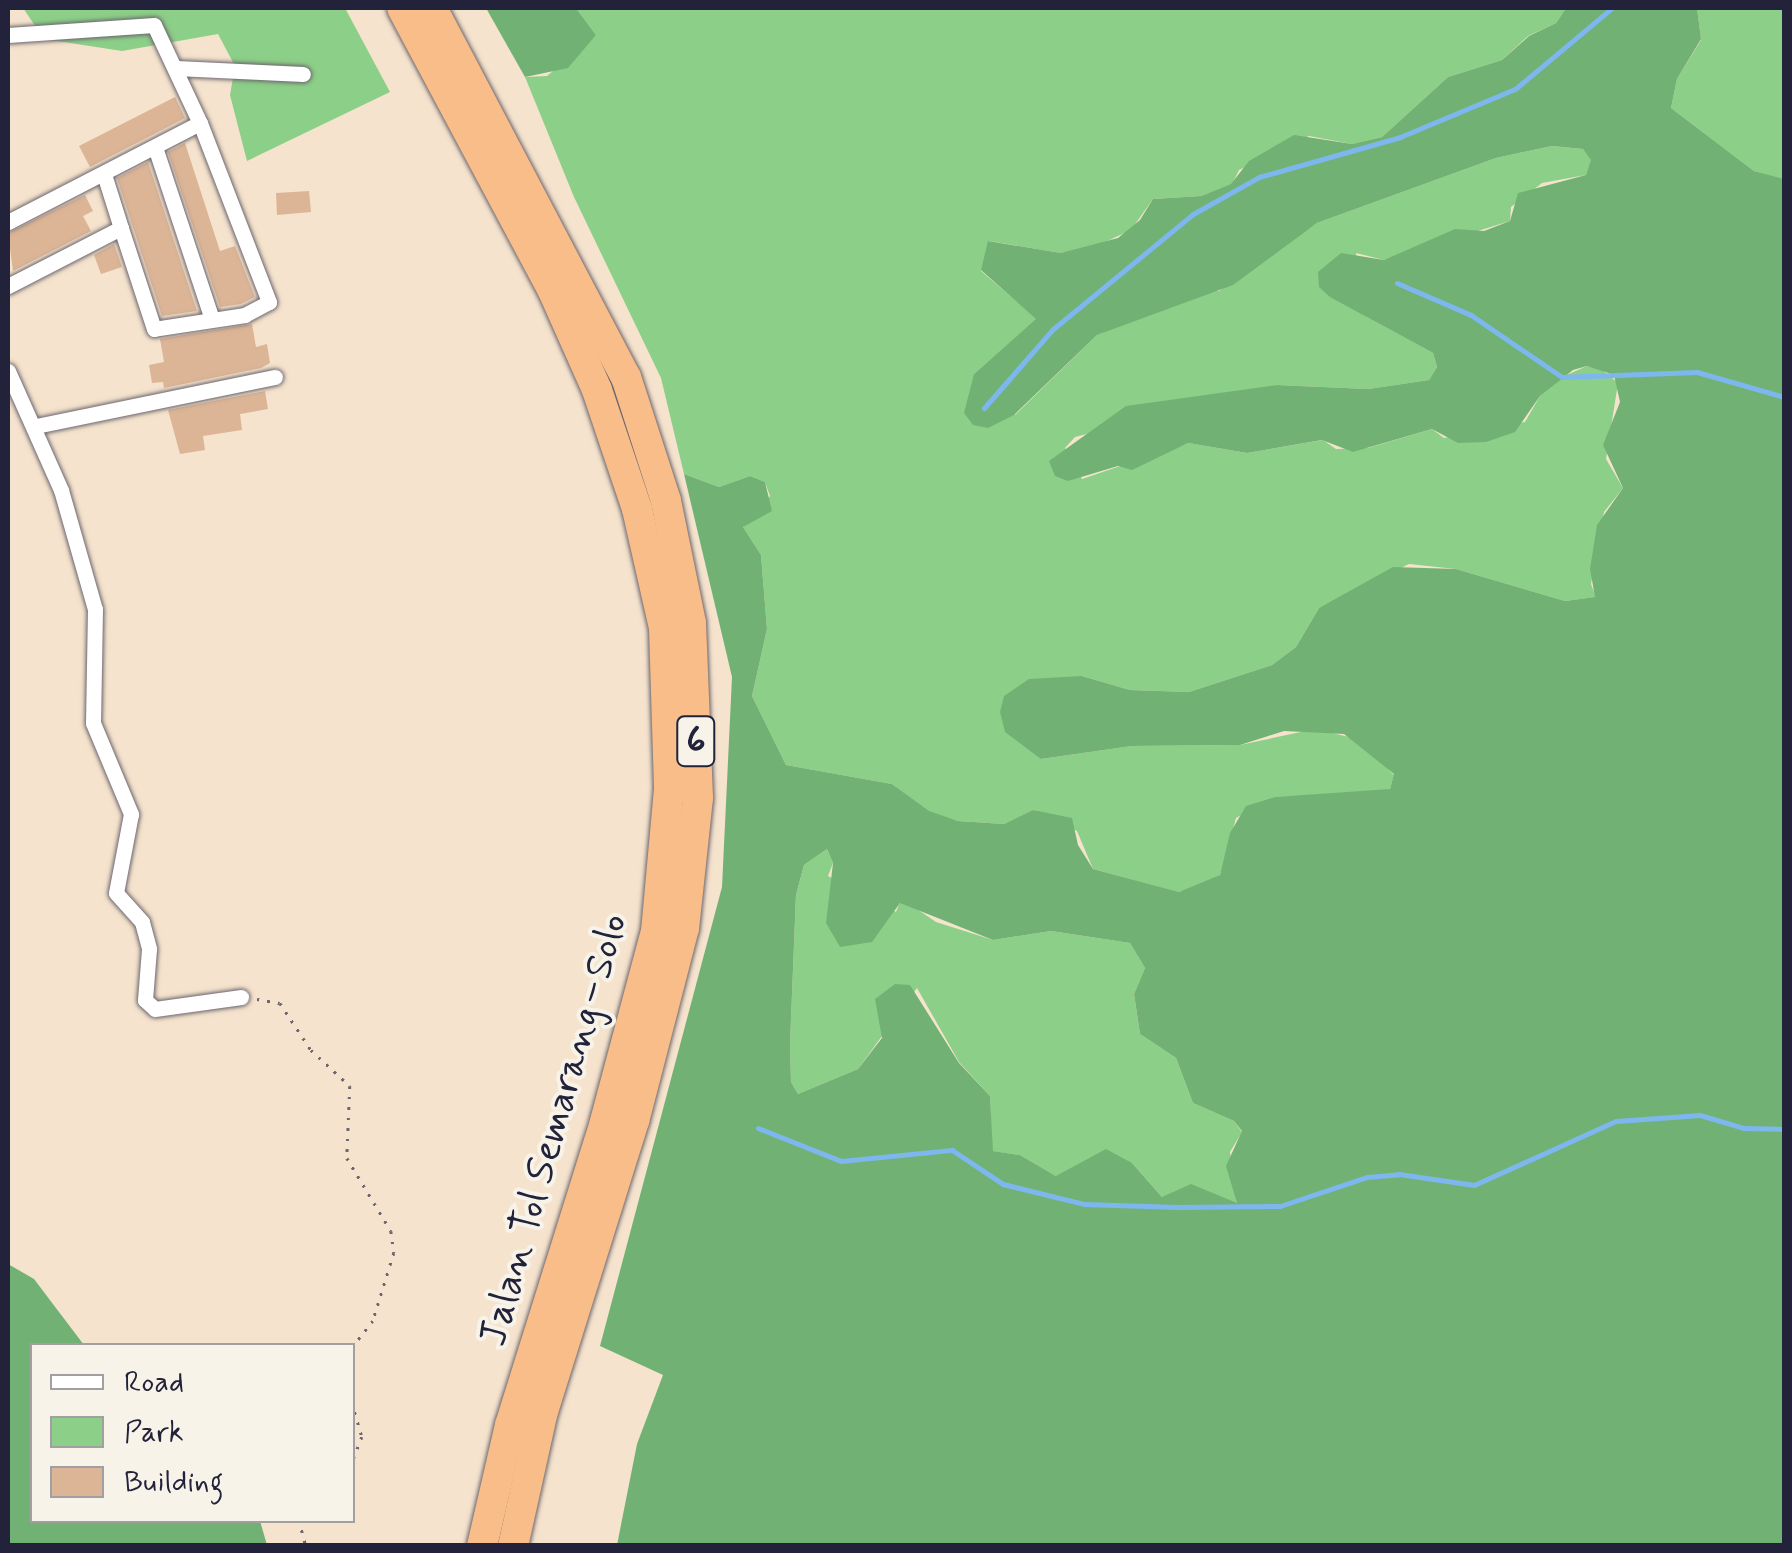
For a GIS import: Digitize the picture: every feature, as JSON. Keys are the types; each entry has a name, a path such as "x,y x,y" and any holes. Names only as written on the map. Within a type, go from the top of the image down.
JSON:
{"highway":[{"name":"Jalan Tol Semarang–Solo","path":"402,8 553,292 597,390 637,508 664,628 670,789 656,931 507,1500 513,1546"},
{"name":"Jalan Tol Semarang–Solo","path":"432,8 626,376 666,501 691,623 698,798 684,928 507,1500 482,1546"}],"street":[{"path":"8,35 154,25 200,123 271,297 264,308 154,328 104,174"},
{"path":"176,68 304,74"},
{"path":"8,222 200,123"},
{"path":"154,147 212,319"},
{"path":"8,286 121,228"},
{"path":"8,370 36,426 95,609 93,723 131,814 116,893 146,936 145,1000 156,1008 241,996"},
{"path":"36,426 275,377"}],"path":[{"path":"241,996 280,1003 311,1050 350,1086 347,1158 392,1231 394,1254 372,1321 355,1344"},
{"path":"355,1412 362,1437 355,1454"}],"green space":[{"path":"23,8 345,8 390,92 247,161 230,95 235,66 218,34 122,51 44,39"},
{"path":"486,8 576,8 596,35 568,68 525,77"},
{"path":"576,8 1566,8 1556,23 1528,36 1502,60 1448,77 1382,137 1352,144 1309,136 1239,170 1232,184 1201,196 1153,199 1131,230 1090,249 1061,253 989,241 981,271 1037,319 974,374 1015,415 1097,335 1203,290 1219,291 1317,223 1496,158 1552,146 1583,149 1592,160 1586,175 1542,183 1511,207 1510,221 1384,260 1356,253 1367,317 1433,353 1437,367 1429,380 1368,389 1277,385 1075,437 1065,448 1082,479 1188,443 1247,453 1323,440 1336,449 1368,448 1432,429 1444,438 1525,422 1540,396 1562,377 1587,366 1601,369 1618,383 1606,459 1623,488 1604,512 1591,584 1596,597 1565,601 1456,569 1409,564 1319,608 1296,647 1272,665 1189,692 1130,690 1082,676 1041,759 1132,746 1240,745 1315,729 1358,739 1394,775 1390,789 1375,794 1275,797 1236,818 1220,875 1194,889 1178,892 1093,869 1077,831 1034,810 1004,824 958,821 929,812 892,784 786,765 752,696 767,629 761,555 743,527 770,496 765,482 750,476 719,487 684,474 661,378 574,197 525,77 547,76 596,35"},
{"path":"1566,8 1697,8 1701,39 1677,79 1671,108 1754,171 1784,179 1784,1545 617,1545 637,1444 663,1375 600,1346 722,887 732,677 684,474 719,487 750,476 765,482 772,511 743,527 761,555 767,629 752,696 786,765 892,784 929,811 958,821 1004,824 1033,810 1072,818 1078,845 1093,869 1179,892 1220,875 1230,833 1246,806 1275,797 1390,789 1394,774 1344,734 1284,731 1240,745 1132,746 1041,759 1005,732 1000,712 1004,696 1029,679 1082,676 1130,690 1189,692 1272,665 1296,647 1319,608 1393,567 1456,569 1565,601 1595,597 1590,569 1597,525 1623,488 1603,445 1620,402 1614,375 1587,366 1573,370 1540,396 1515,432 1486,442 1458,443 1432,429 1353,452 1322,440 1247,453 1188,443 1132,470 1118,466 1068,481 1055,476 1049,461 1126,406 1277,385 1368,389 1429,380 1437,367 1433,353 1330,297 1319,287 1318,272 1341,253 1384,260 1455,229 1484,231 1510,221 1518,193 1586,175 1591,160 1583,149 1552,146 1496,158 1317,223 1233,285 1097,335 1014,415 988,428 973,425 964,413 974,374 1036,319 981,270 988,241 1061,253 1118,238 1140,220 1153,199 1201,196 1231,184 1249,161 1294,135 1352,144 1382,137 1448,77 1502,60 1529,36 1556,23","holes":["827,849 833,863 826,923 840,947 872,942 900,903 993,940 1051,931 1130,943 1145,968 1134,994 1140,1034 1176,1058 1193,1103 1234,1121 1242,1131 1226,1166 1237,1203 1191,1184 1162,1197 1132,1163 1106,1149 1056,1176 1020,1155 993,1151 990,1096 959,1063 910,985 895,984 875,999 882,1038 858,1069 798,1094 791,1082 790,1044 796,895 804,865"]},
{"path":"1697,8 1784,8 1784,180 1754,171 1671,108 1677,79 1701,40"},
{"path":"827,849 833,863 828,876 896,912 900,902 911,905 936,922 993,940 1051,931 1130,943 1145,968 1134,994 1140,1034 1176,1058 1193,1103 1234,1121 1242,1132 1230,1152 1237,1203 1203,1194 1163,1198 1132,1163 1056,1176 1020,1155 992,1151 990,1096 959,1062 917,988 858,1069 798,1094 791,1082 790,1044 796,895 804,865"},
{"path":"8,1264 34,1279 82,1343 30,1343 30,1523 261,1523 267,1545 8,1545"}],"building":[{"path":"175,97 185,118 90,167 79,146"},
{"path":"185,143 220,251 235,246 255,297 241,304 220,307 168,152"},
{"path":"148,162 197,311 162,316 117,178"},
{"path":"309,191 311,212 277,215 276,193"},
{"path":"85,195 93,211 83,216 91,231 13,271 8,233"},
{"path":"114,244 122,267 101,274 94,255"},
{"path":"252,324 256,347 267,344 270,363 164,388 163,382 152,383 149,365 164,362 160,339"},
{"path":"265,391 268,409 240,414 242,430 203,436 205,450 180,454 168,410"}],"waterway":[{"path":"984,408 1053,329 1193,214 1259,177 1400,137 1515,89 1612,8"},
{"path":"1397,283 1471,315 1562,377 1697,372 1784,397"},
{"path":"758,1128 841,1161 952,1150 1003,1184 1084,1204 1178,1207 1280,1206 1367,1177 1399,1174 1474,1185 1616,1121 1700,1115 1744,1128 1784,1129"}]}
